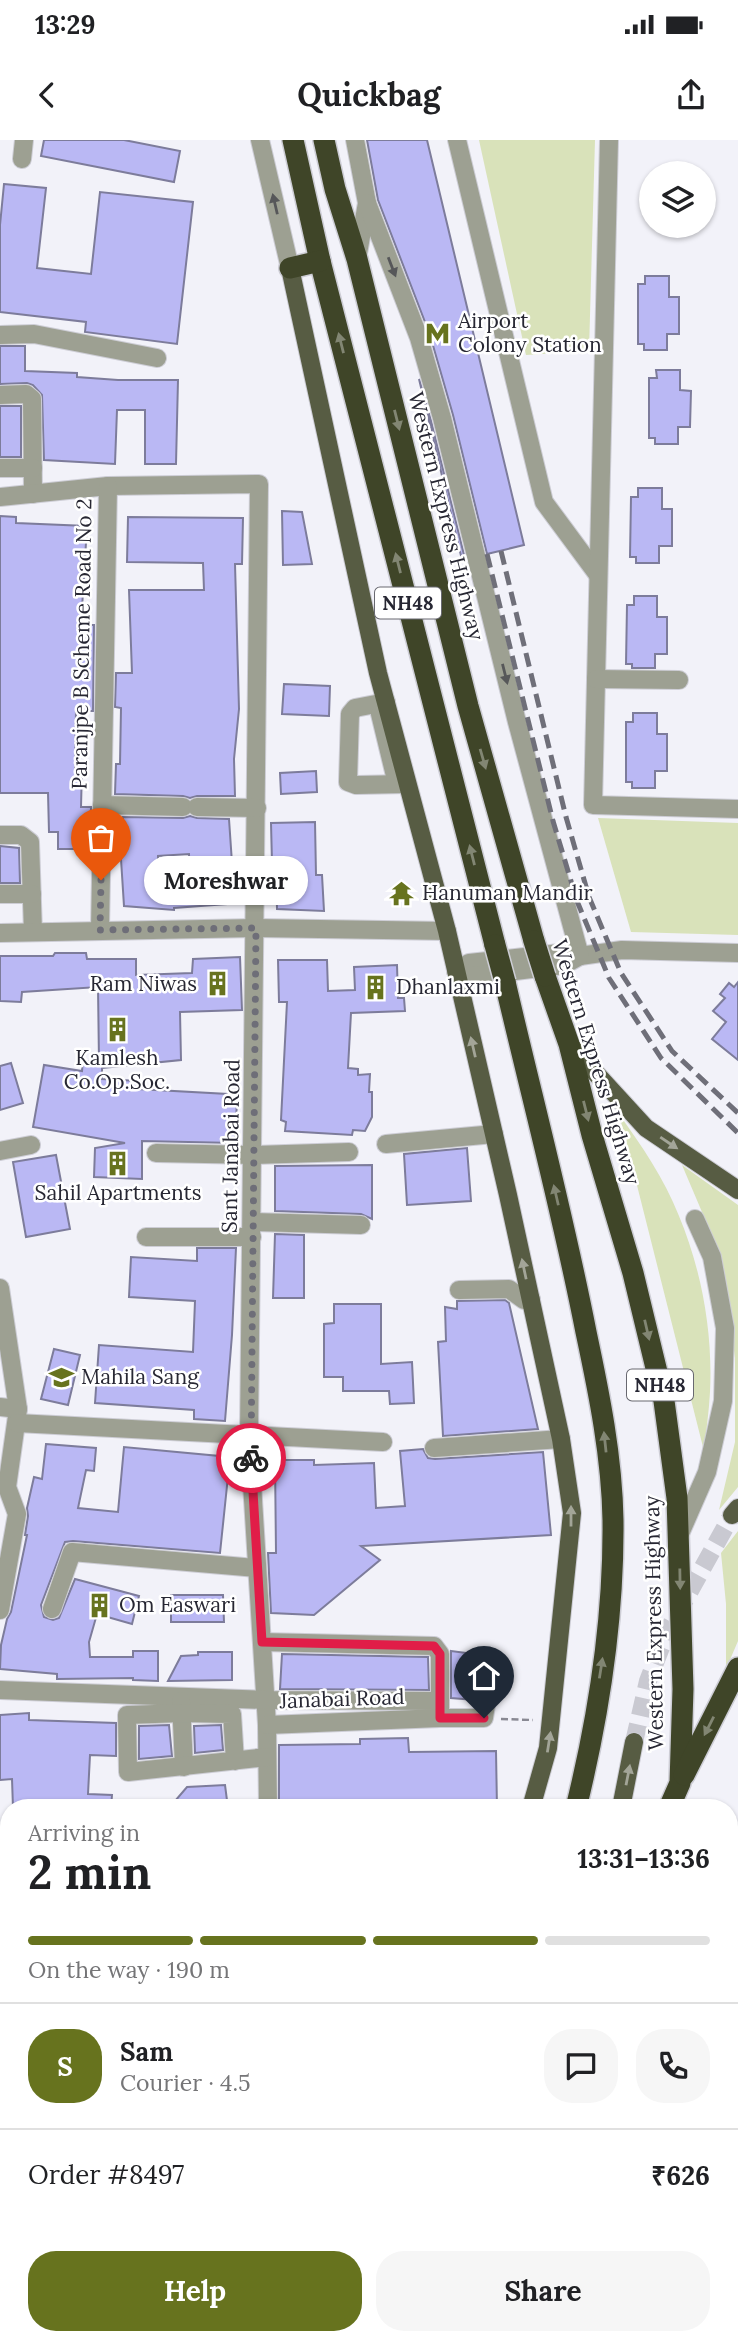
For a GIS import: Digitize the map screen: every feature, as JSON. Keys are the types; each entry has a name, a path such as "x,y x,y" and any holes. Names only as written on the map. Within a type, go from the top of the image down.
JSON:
{"highway":[{"name":"NH48","path":"293,140 320,261"},
{"name":"NH48","path":"324,140 335,189 357,259"},
{"name":"Western Express Highway","path":"357,259 465,693 534,941 569,1044 592,1135 633,1273 664,1401 677,1498 683,1689 680,1783 673,1799"},
{"path":"290,268 320,261"},
{"name":"Western Express Highway","path":"320,261 505,982 577,1284 602,1411 613,1518 611,1604 588,1759 578,1799"},
{"path":"680,1783 738,1668"}],"main road":[{"path":"290,268 382,703 402,784 447,931 561,1439 572,1513 550,1734 534,1799"},
{"path":"569,1044 646,1128 738,1190"},
{"path":"623,1799 634,1742"}],"street":[{"path":"22,159 24,140"},
{"path":"260,140 290,268"},
{"path":"355,140 367,203 423,352 580,957"},
{"path":"457,140 544,502 598,575"},
{"path":"609,140 593,805 738,809"},
{"path":"357,259 367,203"},
{"path":"0,335 34,334 157,358"},
{"path":"0,395 26,394 32,398 33,494"},
{"path":"0,468 33,468"},
{"name":"Sant Janabai Road","path":"108,486 259,484 249,1434 267,1725 268,1799"},
{"path":"0,497 108,486"},
{"name":"Paranjpe B Scheme Road No 2","path":"100,930 108,486"},
{"path":"596,679 679,680"},
{"path":"382,703 355,708 350,714 348,782 356,785 402,784"},
{"path":"102,805 257,808"},
{"path":"0,835 21,835 30,842 33,932"},
{"path":"0,894 32,894"},
{"path":"0,933 256,928 447,931"},
{"path":"456,971 469,963 560,953 580,957 622,950 738,953"},
{"path":"386,1144 494,1134"},
{"path":"0,1150 32,1145"},
{"path":"156,1153 254,1155 349,1152"},
{"path":"679,1536 707,1472 723,1401 725,1328 712,1256 695,1219"},
{"path":"146,1237 361,1225"},
{"path":"0,1288 12,1413 4,1491 17,1514 0,1610"},
{"path":"459,1290 509,1289 524,1300 531,1298"},
{"path":"12,1413 249,1434 383,1441"},
{"path":"434,1448 561,1439"},
{"path":"52,1609 72,1552 257,1569"},
{"path":"262,1642 434,1646 440,1654 440,1709"},
{"path":"484,1718 493,1658"},
{"name":"Janabai Road","path":"0,1690 181,1705 265,1700 440,1709 484,1718"},
{"path":"181,1705 184,1767"},
{"path":"235,1760 232,1714 181,1705 127,1715 128,1772 267,1757"},
{"name":"Janabai Road","path":"267,1725 440,1709"}],"path":[{"path":"484,1718 534,1720 540,1722 543,1731 550,1734"}],"green space":[{"path":"479,140 595,140 589,351 526,355"},
{"path":"598,818 738,823 738,935 631,932"},
{"path":"619,1114 666,1189 679,1216 698,1273 710,1362 710,1399 704,1451"},
{"path":"682,1165 738,1205 738,1487 719,1510 735,1442 735,1358 722,1259"},
{"path":"738,1531 738,1641 726,1669 726,1604 721,1553"}],"building":[{"path":"44,140 124,140 180,151 174,182 41,156"},
{"path":"367,140 427,140 524,545 487,554 453,415 430,335 378,200"},
{"path":"4,184 46,188 37,268 91,274 100,192 193,202 177,344 85,332 86,322 0,312 0,225"},
{"path":"645,276 669,276 669,297 679,297 679,334 667,334 667,350 644,350 644,344 638,344 638,284 645,284"},
{"path":"0,346 25,346 25,371 77,373 77,377 118,380 178,380 176,464 145,464 145,410 117,410 115,464 44,460 42,395 33,385 27,383 0,384"},
{"path":"656,370 680,370 680,390 691,391 690,427 678,427 678,444 655,444 655,438 649,438 649,378 657,378"},
{"path":"419,379 465,559 462,560"},
{"path":"0,406 21,406 21,457 0,457"},
{"path":"638,488 662,488 662,509 672,509 672,546 659,546 659,563 636,563 636,557 630,557 631,497 638,497"},
{"path":"282,511 302,512 312,564 283,565"},
{"path":"0,516 16,517 16,523 87,526 81,625 94,625 93,711 76,711 75,768 82,768 81,807 91,807 90,849 58,849 58,832 49,832 48,793 0,793"},
{"path":"128,517 243,518 242,564 235,564 239,709 234,759 235,796 190,798 115,794 116,764 120,764 121,708 115,707 116,673 132,673 129,590 204,590 203,563 127,562"},
{"path":"634,596 657,596 657,617 667,617 667,654 655,654 655,668 632,668 632,664 626,664 627,605 634,605"},
{"path":"284,684 330,686 329,716 282,714"},
{"path":"633,713 657,713 657,734 667,734 667,771 655,771 655,788 632,788 632,782 626,782 626,722 633,722"},
{"path":"316,771 317,792 281,794 280,773"},
{"path":"190,816 229,819 232,863 236,863 240,903 174,910 124,906 121,859 123,817","holes":["189,854 190,883 187,883 187,890 158,890 158,856"]},
{"path":"315,822 316,875 322,875 324,911 277,909 276,862 272,863 271,823"},
{"path":"0,846 19,848 20,883 0,883"},
{"path":"55,953 86,953 87,959 136,959 136,975 192,973 193,959 240,957 242,1010 180,1012 181,1060 102,1068 102,1079 139,1081 138,1089 228,1094 228,1100 237,1100 235,1143 142,1141 142,1179 94,1177 95,1148 125,1143 33,1127 44,1065 82,1071 83,1061 99,1062 98,987 22,992 21,1002 0,1001 0,956 53,956"},
{"path":"278,960 327,960 328,991 355,990 354,967 397,965 398,998 404,998 405,1011 351,1013 348,1068 358,1069 358,1075 370,1074 372,1117 365,1131 353,1130 352,1135 285,1131 286,1122 281,1120 287,1002 279,1002"},
{"path":"738,982 738,1060 712,1039 726,1022 713,1011 725,998 720,994 729,983 734,987"},
{"path":"11,1063 23,1103 0,1110 0,1066"},
{"path":"467,1148 471,1201 407,1205 404,1154"},
{"path":"56,1155 70,1229 26,1237 13,1162"},
{"path":"372,1165 372,1219 361,1214 275,1211 275,1166"},
{"path":"275,1234 304,1235 304,1298 273,1298"},
{"path":"197,1248 236,1248 225,1421 194,1419 194,1410 95,1403 99,1345 193,1352 195,1301 129,1297 131,1257 197,1261"},
{"path":"505,1300 509,1303 538,1429 443,1436 438,1342 446,1341 445,1307 457,1309 457,1301"},
{"path":"334,1304 381,1304 381,1364 412,1362 414,1403 390,1404 389,1391 343,1391 343,1377 324,1377 324,1324 334,1323"},
{"name":"Mahila Sang","path":"54,1349 80,1355 68,1405 41,1399"},
{"path":"46,1444 96,1448 94,1471 86,1470 78,1508 118,1512 124,1447 230,1457 220,1553 65,1542 41,1605 44,1617 53,1620 59,1618 75,1579 139,1596 132,1624 97,1614 89,1642 90,1657 133,1657 133,1651 158,1651 158,1681 133,1678 57,1679 57,1674 0,1669 1,1645 11,1612 27,1535 27,1508 34,1477 42,1479"},
{"path":"423,1449 428,1458 435,1459 543,1452 551,1535 361,1546 380,1560 314,1615 271,1613 268,1553 276,1553 275,1460 314,1460 314,1465 374,1463 376,1508 405,1506 400,1451"},
{"path":"171,1595 223,1595 224,1622 171,1622"},
{"path":"451,1651 482,1655 475,1700 451,1698"},
{"path":"198,1652 232,1652 232,1680 168,1681 181,1656 198,1655"},
{"path":"282,1654 428,1657 429,1690 280,1689"},
{"path":"29,1713 29,1720 116,1723 116,1756 90,1755 88,1794 112,1795 112,1799 13,1799 12,1779 0,1780 0,1715"},
{"path":"169,1725 172,1756 139,1759 139,1726"},
{"path":"221,1725 223,1750 195,1753 194,1726"},
{"path":"408,1738 409,1752 496,1751 497,1799 279,1799 279,1745 360,1744 360,1739"},
{"path":"225,1785 227,1799 177,1799 187,1787"}],"tunnel":[{"path":"634,1742 648,1681 667,1632 732,1515"}],"railway":[{"path":"501,551 566,817 589,897 621,973 672,1051 738,1113"},
{"path":"487,554 553,821 577,901 609,978 661,1058 738,1133"}],"way so far":[{"path":"101,880 100,930 256,928 249,1434 251,1458"}],"place":[{"name":"Airport Colony Station","path":"438,333"},
{"name":"Moreshwar","path":"101,880"},
{"name":"Hanuman Mandir","path":"402,893"},
{"name":"Ram Niwas","path":"217,984"},
{"name":"Dhanlaxmi","path":"376,987"},
{"name":"Kamlesh Co.Op.Soc.","path":"117,1029"},
{"name":"Sahil Apartments","path":"118,1164"},
{"name":"Mahila Sang","path":"61,1377"},
{"name":"Om Easwari","path":"99,1605"}],"route":[{"path":"251,1458 262,1642 434,1646 440,1654 440,1718 484,1718"}]}
